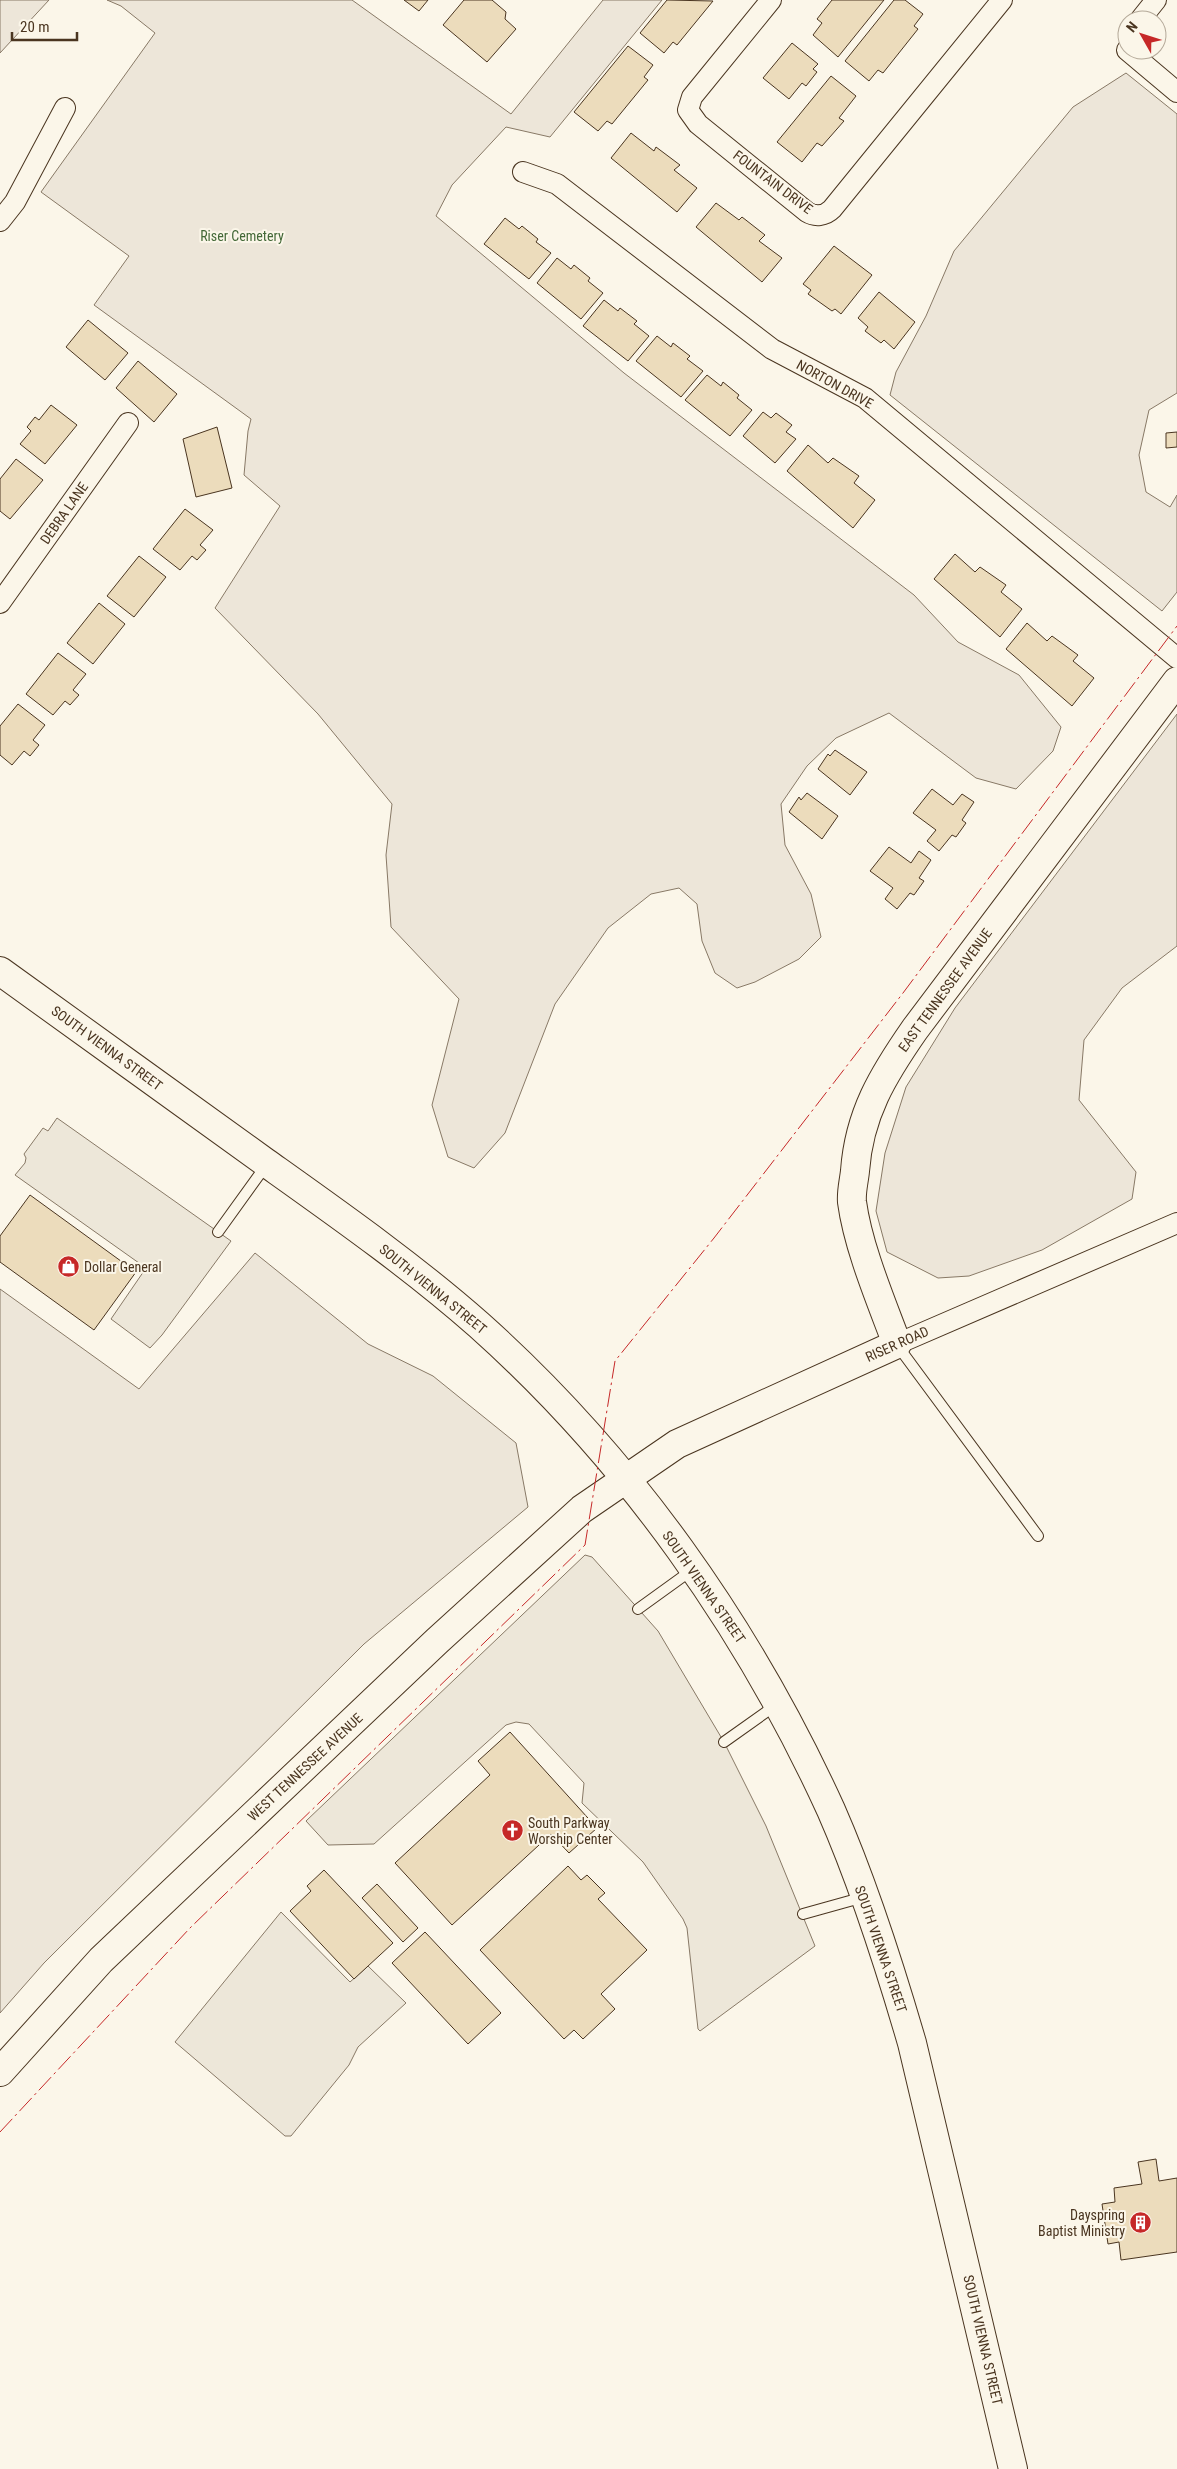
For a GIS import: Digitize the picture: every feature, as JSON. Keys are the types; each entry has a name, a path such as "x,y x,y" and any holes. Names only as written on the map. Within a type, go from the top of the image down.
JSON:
{"main road":[{"name":"EAST TENNESSEE AVENUE","path":"896,1344 868,1264 852,1201 856,1152 866,1112 884,1073 915,1029 1177,681"},
{"name":"SOUTH VIENNA STREET","path":"0,971 267,1163 406,1266 478,1324 517,1360 589,1435 694,1568 724,1611 777,1704 832,1814 865,1896 893,1977 912,2043 1013,2469"},
{"name":"RISER ROAD","path":"625,1479 677,1444 896,1344"},
{"name":"WEST TENNESSEE AVENUE","path":"0,2072 101,1960 437,1641 582,1509 625,1479"}],"street":[{"name":"FOUNTAIN DRIVE","path":"771,0 692,97 688,110 689,114 698,124 807,212 815,215 825,214 832,209 1002,0"},
{"path":"1148,10 1156,0"},
{"path":"1139,60 1177,92"},
{"path":"0,221 15,202 65,108"},
{"name":"NORTON DRIVE","path":"523,172 557,184 772,349 866,398 1177,658"},
{"name":"DEBRA LANE","path":"0,603 128,423"},
{"name":"RISER ROAD","path":"896,1344 1177,1223"}],"lane":[{"path":"218,1232 267,1163"},
{"path":"896,1344 1038,1536"},
{"path":"638,1609 694,1568"},
{"path":"724,1742 777,1704"},
{"path":"802,1914 865,1896"}],"green space":[{"path":"0,0 49,0 0,53"},
{"name":"Riser Cemetery","path":"107,0 352,0 511,114 603,0 662,0 550,137 506,127 452,185 436,216 624,373 914,595 958,642 1019,675 1061,727 1053,751 1016,789 976,778 889,713 836,738 807,766 781,804 785,845 811,894 821,937 799,959 755,982 737,988 715,973 702,941 697,904 679,888 651,894 608,928 555,1004 505,1133 474,1168 448,1157 432,1105 459,999 391,927 386,855 392,804 318,714 215,608 280,506 244,475 251,419 94,305 129,256 41,192 155,33 121,6"},
{"path":"1126,73 1177,114 1177,393 1149,410 1139,455 1146,492 1170,507 1177,495 1177,592 1162,611 890,395 896,372 926,316 954,251 1073,107"},
{"path":"1177,714 1177,946 1122,988 1084,1040 1079,1100 1136,1172 1132,1199 1042,1250 969,1276 938,1278 887,1252 876,1211 885,1153 906,1087 955,1008"},
{"path":"255,1253 368,1344 433,1376 516,1443 528,1507 364,1644 44,1963 0,2013 0,1289 139,1389"}],"shaded area":[{"path":"57,1118 231,1241 162,1335 150,1348 111,1319 146,1268 15,1175 25,1163 26,1158 24,1154 43,1128 48,1131"},
{"path":"585,1555 592,1557 658,1631 724,1742 766,1826 815,1946 700,2031 698,2029 687,1928 683,1919 643,1862 582,1803 584,1783 529,1724 516,1722 506,1725 374,1844 328,1845 306,1821"},
{"path":"281,1912 350,1982 368,1966 406,2003 358,2047 349,2065 291,2136 285,2136 175,2042"}],"building":[{"path":"404,0 428,0 419,11"},
{"path":"464,0 492,0 506,12 505,19 516,29 487,62 443,25"},
{"path":"667,0 713,1 677,45 673,42 664,53 640,33"},
{"path":"832,0 884,0 838,57 813,35 822,23 817,19"},
{"path":"894,0 905,0 923,14 914,26 918,29 883,73 878,70 869,81 845,61"},
{"path":"792,43 818,64 813,69 817,72 806,86 802,83 789,99 763,78"},
{"path":"628,46 653,65 644,77 648,80 612,124 607,121 598,131 574,112"},
{"path":"831,76 856,96 839,118 844,121 822,146 817,143 802,162 777,142"},
{"path":"631,133 654,151 656,147 680,165 674,170 697,188 677,212 611,158"},
{"path":"716,203 739,220 742,217 765,235 759,241 782,258 762,282 696,227"},
{"path":"505,218 519,229 522,226 538,239 536,242 551,253 529,279 484,244"},
{"path":"834,246 872,275 841,314 835,309 832,311 808,294 811,290 803,284"},
{"path":"557,258 571,269 574,265 590,278 588,281 603,293 581,319 537,283"},
{"path":"879,292 915,322 894,349 884,340 881,343 865,331 868,327 858,318"},
{"path":"604,300 618,311 620,308 637,321 634,324 649,336 628,361 583,326"},
{"path":"88,320 128,353 105,380 66,347"},
{"path":"657,336 671,347 673,343 690,356 687,359 703,371 681,397 636,361"},
{"path":"138,361 177,394 154,422 116,388"},
{"path":"707,375 721,386 723,382 739,395 737,398 752,410 730,436 685,400"},
{"path":"51,405 77,425 45,464 20,444 31,431 27,427 35,417 39,420"},
{"path":"763,412 771,418 776,413 792,425 786,432 796,439 775,463 743,436"},
{"path":"217,427 232,488 196,497 183,439"},
{"path":"1177,432 1177,447 1166,448 1166,433"},
{"path":"808,445 828,463 833,458 859,476 854,483 875,500 853,528 787,471"},
{"path":"16,459 43,480 10,519 0,511 0,479"},
{"path":"185,509 213,530 200,545 206,550 197,560 192,556 180,570 153,549"},
{"path":"955,554 975,572 980,567 1006,585 1001,592 1022,609 1000,637 934,579"},
{"path":"139,556 166,577 134,617 107,596"},
{"path":"99,603 125,624 93,664 67,643"},
{"path":"1027,623 1047,641 1052,636 1078,655 1073,661 1094,678 1072,706 1006,649"},
{"path":"58,653 86,674 73,690 79,695 70,705 65,701 53,715 26,694"},
{"path":"18,704 45,725 33,740 39,745 30,756 24,751 12,765 0,755 0,726"},
{"path":"835,750 867,772 850,795 818,769 828,754 830,756"},
{"path":"932,789 953,805 962,794 974,802 962,820 966,823 956,837 952,835 939,851 927,841 936,830 913,813"},
{"path":"807,793 838,816 822,839 789,812 799,797 801,800"},
{"path":"889,847 911,863 919,851 931,860 919,878 924,881 914,895 910,893 897,909 885,899 893,888 870,871"},
{"name":"Dollar General","path":"30,1195 136,1272 94,1330 0,1262 0,1236"},
{"name":"South Parkway Worship Center","path":"510,1732 597,1828 569,1853 551,1834 452,1925 395,1863 490,1775 478,1761"},
{"path":"568,1866 581,1880 587,1875 605,1893 598,1899 647,1950 601,1994 615,2009 583,2039 574,2030 564,2039 480,1950"},
{"path":"324,1870 393,1943 354,1979 290,1911 311,1891 307,1886"},
{"path":"377,1884 418,1928 403,1942 362,1898"},
{"path":"425,1932 501,2013 468,2044 392,1963"},
{"name":"Dayspring Baptist Ministry","path":"1156,2159 1159,2181 1177,2178 1177,2252 1121,2260 1119,2242 1108,2244 1102,2204 1115,2202 1114,2188 1142,2184 1138,2162"}],"power":[{"path":"0,2132 190,1928 585,1545 615,1361 714,1238 903,993 1177,626"}],"place":[{"name":"Dollar General","path":"68,1267"},
{"name":"South Parkway Worship Center","path":"512,1831"},
{"name":"Dayspring Baptist Ministry","path":"1141,2223"}]}
